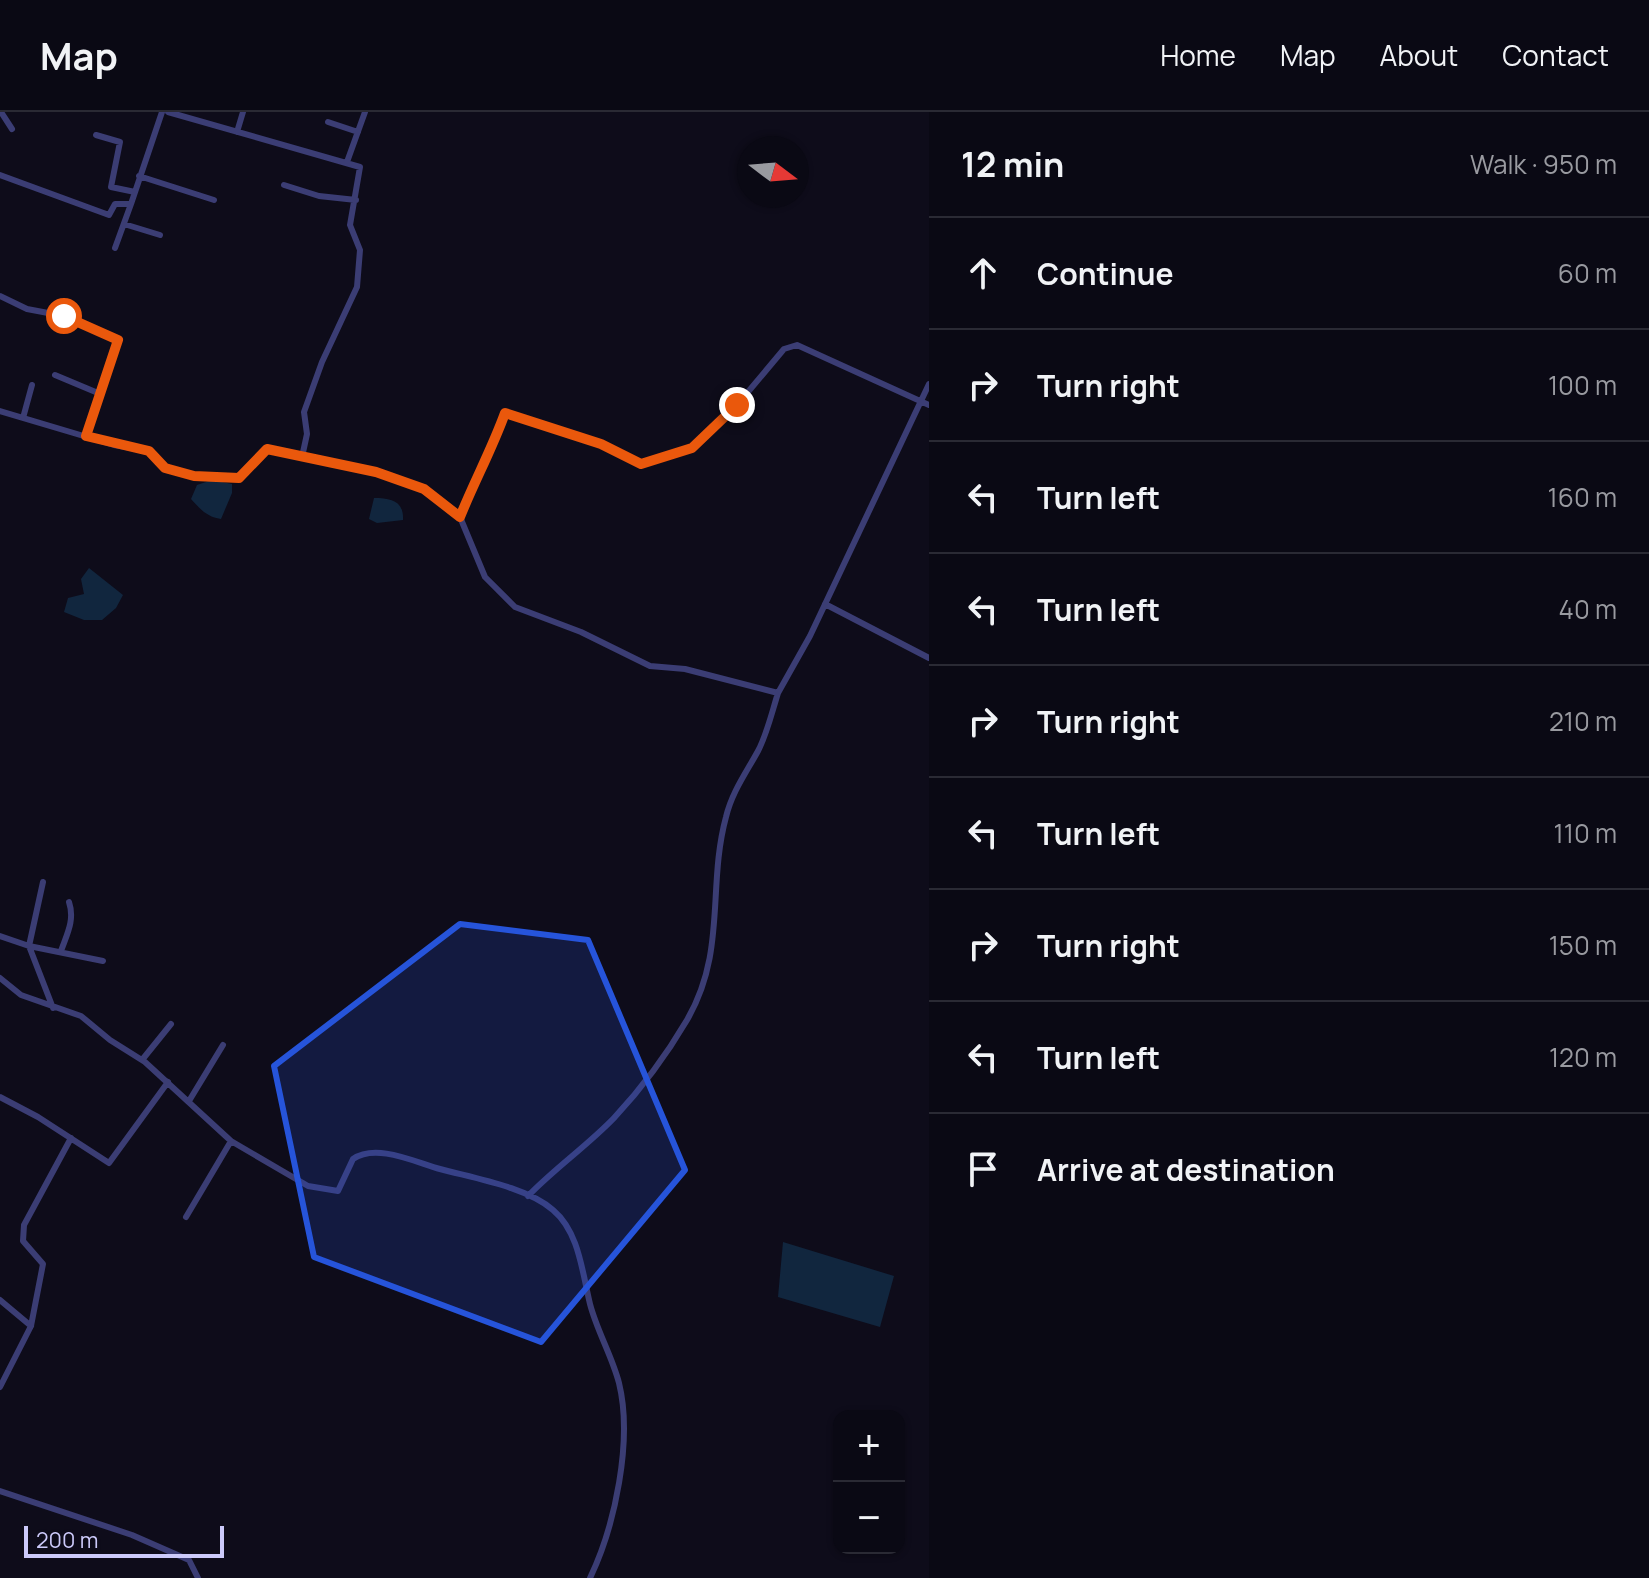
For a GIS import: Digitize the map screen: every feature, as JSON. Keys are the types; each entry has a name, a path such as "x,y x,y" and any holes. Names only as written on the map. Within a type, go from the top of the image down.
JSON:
{"street":[{"path":"1,112 12,129"},
{"path":"115,248 165,112 360,167 350,225 360,250 357,287 322,362 304,412 307,434 302,457"},
{"path":"237,132 243,112"},
{"path":"347,162 365,112"},
{"path":"328,122 358,132"},
{"path":"96,135 120,142 111,187 135,192"},
{"path":"0,175 109,215 115,204 131,204"},
{"path":"139,176 214,200"},
{"path":"284,185 319,196 356,200"},
{"path":"124,224 160,235"},
{"path":"0,296 27,309 64,316 118,340 86,436"},
{"path":"460,517 505,413 601,444 641,464 692,448 737,405 784,349 797,345 926,404"},
{"path":"55,375 98,393"},
{"path":"528,1196 556,1167 573,1157 614,1117 663,1058 689,1017 707,975 716,923 725,818 738,784 759,749 778,693 926,404 929,384"},
{"path":"23,418 32,385"},
{"path":"0,411 149,451 165,468 194,476 239,478 267,449 376,472 424,489 460,517 485,577 515,607 581,632 650,666 685,669 778,693"},
{"path":"825,604 929,658"},
{"path":"43,882 29,946 53,1008"},
{"path":"61,951 71,923 69,902"},
{"path":"0,936 29,946 103,961"},
{"path":"0,978 21,995 81,1016 110,1040 142,1060 231,1141 308,1186 338,1191 353,1159 370,1151 528,1196 551,1208 567,1224 592,1311 610,1352 620,1387 622,1417 616,1508 590,1578"},
{"path":"142,1060 171,1024"},
{"path":"189,1101 223,1045"},
{"path":"0,1097 109,1163 168,1082"},
{"path":"0,1387 31,1326 43,1264 23,1241 24,1225 71,1138"},
{"path":"186,1217 231,1141"},
{"path":"0,1300 31,1326"},
{"path":"0,1491 132,1535 189,1560 198,1578"}],"highlighted area":[{"path":"460,924 588,940 685,1170 541,1342 314,1257 274,1066"}],"water":[{"path":"212,480 232,484 232,493 221,519 208,514 191,499 197,485"},
{"path":"374,498 399,505 403,520 377,523 369,519"},
{"path":"89,568 123,595 116,608 102,620 84,620 64,612 68,598 84,594 81,579"},
{"path":"783,1242 894,1276 880,1327 778,1297"}],"route":[{"path":"64,316 118,340 86,436 149,451 165,468 194,476 239,478 267,449 376,472 424,489 460,517 505,413 601,444 641,464 692,448 737,405"}]}
